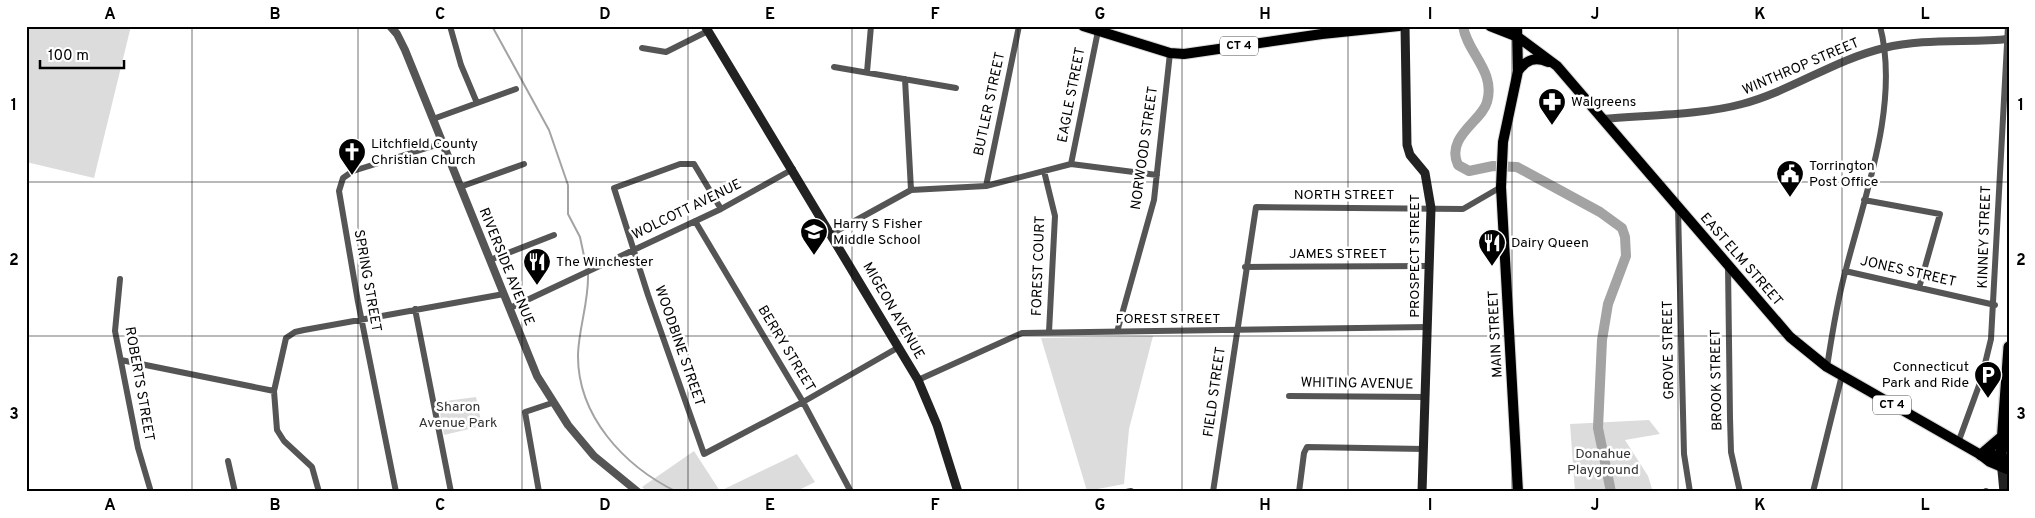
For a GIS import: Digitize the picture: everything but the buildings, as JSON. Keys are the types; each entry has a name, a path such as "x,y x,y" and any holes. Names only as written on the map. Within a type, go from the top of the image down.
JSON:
{"highway":[{"path":"2005,464 2002,437 2009,346"},
{"path":"1981,454 2002,437"}],"main road":[{"name":"CT 4","path":"1083,26 1170,53 1200,52 1321,30 1399,26"},
{"name":"PROSPECT STREET","path":"1405,26 1407,145 1410,155 1425,173 1432,208 1422,492"},
{"name":"CT 4","path":"1492,26 1518,32"},
{"name":"MIGEON AVENUE","path":"707,28 918,380 958,492"},
{"name":"EAST ELM STREET","path":"1518,32 1557,66 1790,337 1827,367 1958,443 2005,464"},
{"name":"MAIN STREET","path":"1518,32 1518,72 1503,142 1501,187 1518,492"},
{"path":"1518,72 1524,64 1540,58 1557,66"},
{"path":"2004,492 2005,464"}],"street":[{"name":"RIVERSIDE AVENUE","path":"390,26 397,34 405,50 434,119 537,376 552,403 594,456 638,492"},
{"path":"450,26 461,64 477,102"},
{"path":"867,72 870,26"},
{"name":"BUTLER STREET","path":"986,186 1019,26"},
{"path":"1827,367 1845,271 1864,200 1887,93 1886,47 1880,26"},
{"name":"KINNEY STREET","path":"1958,443 1985,369 1991,339 1995,305 2008,26"},
{"path":"642,48 666,52 707,28"},
{"name":"EAGLE STREET","path":"1071,164 1098,31"},
{"name":"WINTHROP STREET","path":"1602,119 1742,105 1854,57 1886,47 1938,42 2008,39"},
{"name":"NORWOOD STREET","path":"1117,332 1154,200 1170,53"},
{"path":"834,67 956,88"},
{"path":"906,79 911,190"},
{"path":"434,119 516,89"},
{"name":"SPRING STREET","path":"396,492 361,320 339,190 343,178 353,171 443,142"},
{"path":"460,187 524,164"},
{"name":"WOODBINE STREET","path":"721,209 694,164 680,164 614,188 704,454 803,402"},
{"path":"832,234 911,190 986,186 1071,164 1157,176"},
{"name":"WOLCOTT AVENUE","path":"510,308 721,209 793,169"},
{"name":"FOREST COURT","path":"1044,171 1055,216 1049,332"},
{"name":"NORTH STREET","path":"1256,207 1462,209 1501,187"},
{"path":"1864,200 1940,214 1919,288"},
{"name":"FIELD STREET","path":"1213,492 1245,267 1256,207"},
{"name":"GROVE STREET","path":"1678,208 1684,454 1690,492"},
{"name":"BERRY STREET","path":"695,221 803,402 851,492"},
{"path":"490,260 554,235"},
{"name":"JAMES STREET","path":"1245,267 1430,266"},
{"name":"BROOK STREET","path":"1728,266 1731,445 1740,492"},
{"name":"JONES STREET","path":"1845,271 1995,305"},
{"name":"ROBERTS STREET","path":"120,279 115,330 138,448 151,492"},
{"path":"319,492 312,467 290,447 277,430 274,391 286,338 295,332 304,330 504,294"},
{"path":"415,309 451,492"},
{"name":"FOREST STREET","path":"918,380 1016,335 1049,332 1236,331 1428,326"},
{"path":"803,402 899,346"},
{"path":"121,360 274,391"},
{"path":"1813,492 1842,375"},
{"name":"WHITING AVENUE","path":"1288,396 1425,397"},
{"path":"539,492 525,412 552,403"},
{"path":"1299,492 1304,453 1307,447 1424,449"},
{"path":"228,461 235,492"}],"green space":[{"path":"26,26 131,26 94,178 26,162"},
{"path":"1153,336 1129,429 1124,484 1087,491 1041,338"},
{"name":"Sharon Avenue Park","path":"476,397 482,426 444,435 438,402"},
{"name":"Donahue Playground","path":"1649,420 1660,434 1625,440 1648,476 1653,492 1575,492 1570,424"},
{"path":"694,451 720,491 797,454 815,482 795,492 648,492 642,487"}],"waterway":[{"path":"492,26 549,130 568,185 568,214 580,237 587,270"},
{"path":"1463,26 1470,45 1484,71 1489,91 1484,109 1466,130 1456,146 1455,155 1458,165 1469,171 1493,166 1517,167 1600,212 1622,228 1625,237 1626,256 1608,304 1602,340 1598,428 1611,492"},
{"path":"588,274 578,354 580,377 586,398 595,418 622,453 657,481 677,492"}],"place":[{"name":"Walgreens","path":"1552,126"},
{"name":"Litchfield County Christian Church","path":"352,176"},
{"name":"Torrington Post Office","path":"1790,198"},
{"name":"Harry S Fisher Middle School","path":"814,256"},
{"name":"Dairy Queen","path":"1492,267"},
{"name":"The Winchester","path":"537,286"},
{"name":"Connecticut Park and Ride","path":"1988,399"}]}
